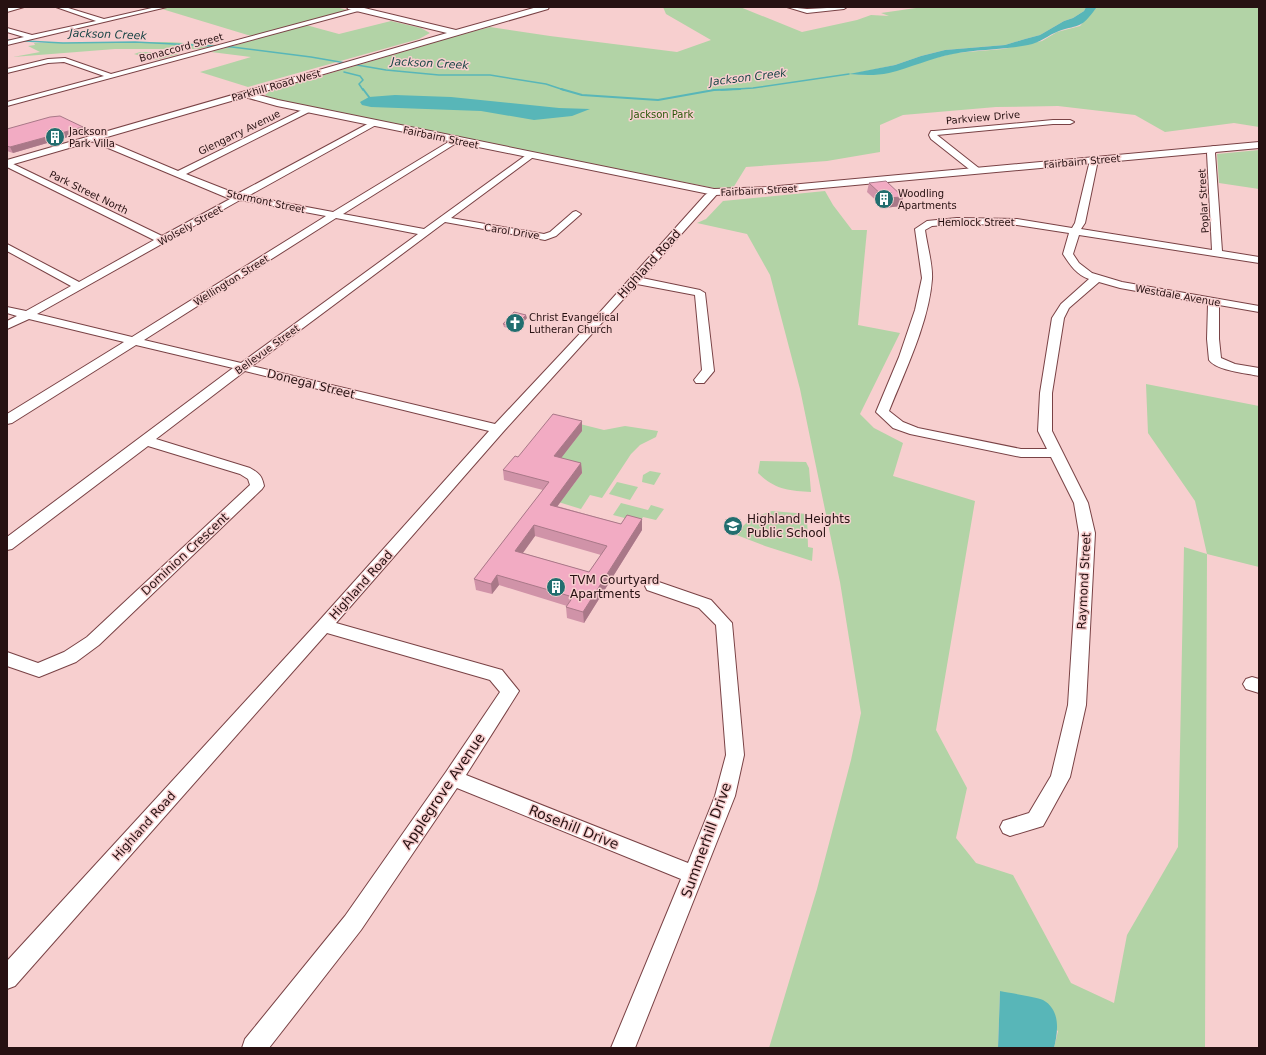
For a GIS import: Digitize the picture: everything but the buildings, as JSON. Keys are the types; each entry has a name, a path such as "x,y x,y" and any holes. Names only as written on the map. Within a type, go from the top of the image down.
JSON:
{"main road":[{"name":"Parkhill Road West","path":"7,164 545,7"},
{"path":"356,8 455,33"},
{"path":"434,27 440,33 438,38"},
{"name":"Fairbairn Street","path":"244,94 309,110 529,156 714,192 768,190 1259,145"}],"street":[{"path":"7,10 20,7"},
{"path":"59,7 104,21"},
{"path":"71,10 86,7"},
{"path":"9,43 164,7"},
{"path":"790,7 807,12 844,7"},
{"name":"Bonaccord Street","path":"7,104 213,49 356,8"},
{"path":"7,30 29,38"},
{"path":"7,71 48,61 65,60 111,76"},
{"name":"Glengarry Avenue","path":"179,174 309,110"},
{"name":"Parkview Drive","path":"977,170 934,137 934,133 1053,122 1070,122"},
{"name":"Wolsely Street","path":"7,326 373,123"},
{"name":"Stormont Street","path":"92,138 231,196 425,232"},
{"name":"Wellington Street","path":"7,420 455,140"},
{"name":"Poplar Street","path":"1214,149 1211,153 1217,253"},
{"name":"Bellevue Street","path":"7,545 243,367 529,156"},
{"path":"1094,160 1080,223 1075,230 1068,254 1075,265 1088,275 1097,278"},
{"name":"Park Street North","path":"7,164 162,240"},
{"name":"Highland Road","path":"7,978 324,626 498,429 714,192"},
{"name":"Carol Drive","path":"442,219 545,237 553,234 576,214"},
{"name":"Hemlock Street","path":"1056,454 1021,454 915,432 898,425 882,412 905,357 921,310 927,278 920,229 930,223 980,221 1017,222 1259,260"},
{"path":"7,247 78,286"},
{"name":"Westdale Avenue","path":"1097,278 1120,285 1259,309"},
{"name":"Raymond Street","path":"1010,827 1036,820 1060,777 1077,705 1087,533 1081,503 1045,431 1046,392 1058,318 1065,306 1097,278"},
{"path":"634,280 700,292 708,371 700,380"},
{"path":"1214,302 1214,360 1232,367 1259,372"},
{"name":"Donegal Street","path":"7,310 498,429"},
{"name":"Dominion Crescent","path":"7,659 39,670 70,657 93,641 257,486 255,477 245,471 146,441"},
{"name":"Summerhill Drive","path":"623,1048 725,796 735,755 724,623 705,604 653,586"},
{"name":"Applegrove Avenue","path":"254,1048 353,923 453,778 510,691 496,675 324,626"},
{"name":"Rosehill Drive","path":"453,778 694,875"}],"green space":[{"path":"172,7 336,7 351,11 251,36 162,9"},
{"name":"Jackson Park","path":"663,7 740,7 802,32 857,20 871,15 889,16 881,13 923,7 1086,7 1084,11 1073,18 1064,21 1040,35 1005,45 945,50 895,65 852,74 868,75 955,53 1003,49 1042,41 1057,32 1080,26 1096,7 1259,7 1259,127 1234,123 1165,132 1135,115 1058,106 996,107 903,115 880,125 880,152 827,161 746,167 733,188 714,188 461,139 270,98 265,95 270,91 426,45 425,44 490,27 677,52 711,40 666,14"},
{"path":"391,21 421,28 430,33 419,39 248,87 200,72 251,57 211,52 306,25 339,34"},
{"path":"169,42 217,45 199,49 115,49 13,57 40,52 28,46 35,45 34,43"},
{"path":"140,52 167,52 179,54 155,60 134,54"},
{"path":"1259,150 1259,189 1219,183 1217,154"},
{"path":"825,191 833,205 852,230 867,230 858,325 900,333 860,414 874,428 903,443 893,476 975,501 936,730 967,788 956,838 976,863 1013,875 1071,983 1114,1003 1127,935 1178,847 1184,547 1207,554 1205,1048 1054,1048 1058,1031 1000,991 998,1048 769,1048 817,889 851,760 861,713 840,582 800,389 770,275 747,234 697,223 706,219 723,201"},
{"path":"1146,384 1259,406 1259,567 1207,554 1195,501 1148,433"},
{"path":"560,419 604,430 625,426 658,431 656,437 640,445 631,454 602,498 590,495 581,509 539,496 545,488 567,493 582,473 555,466"},
{"path":"760,461 806,462 809,468 811,492 789,490 770,483 758,473"},
{"path":"650,471 661,473 654,485 642,482 643,475"},
{"path":"617,482 638,487 630,500 609,494"},
{"path":"621,503 648,510 651,505 664,509 656,520 643,517 640,522 613,515"},
{"path":"772,511 807,514 808,547 813,548 812,561 734,534 752,518"}],"water":[{"path":"1086,7 1096,8 1083,23 1059,31 1032,44 1019,47 953,54 884,74 849,74 895,65 945,50 1005,45 1040,35 1064,21 1073,18 1084,11"},
{"path":"395,95 451,97 559,108 590,109 572,116 534,120 481,111 371,107 362,105 360,102 369,97"},
{"path":"1000,991 1029,996 1043,1000 1049,1004 1053,1009 1057,1022 1054,1048 998,1048"}],"waterway":[{"name":"Jackson Creek","path":"7,40 63,43 135,42 232,47 311,57 386,70 439,75 490,75 546,84 561,89"},
{"path":"344,72 360,76 363,80 359,84 363,90"},
{"name":"Jackson Creek","path":"732,89 753,88 849,74"},
{"path":"363,89 369,97"},
{"name":"Jackson Creek","path":"561,89 582,95 658,100 714,90 732,89"},
{"name":"Jackson Creek","path":"721,90 732,89"},
{"name":"Jackson Creek","path":"732,89 740,89"}],"place":[{"name":"Jackson Park Villa","path":"55,137"},
{"name":"Woodling Apartments","path":"884,199"},
{"name":"Christ Evangelical Lutheran Church","path":"515,323"},
{"name":"Highland Heights Public School","path":"733,526"},
{"name":"TVM Courtyard Apartments","path":"556,587"}]}
